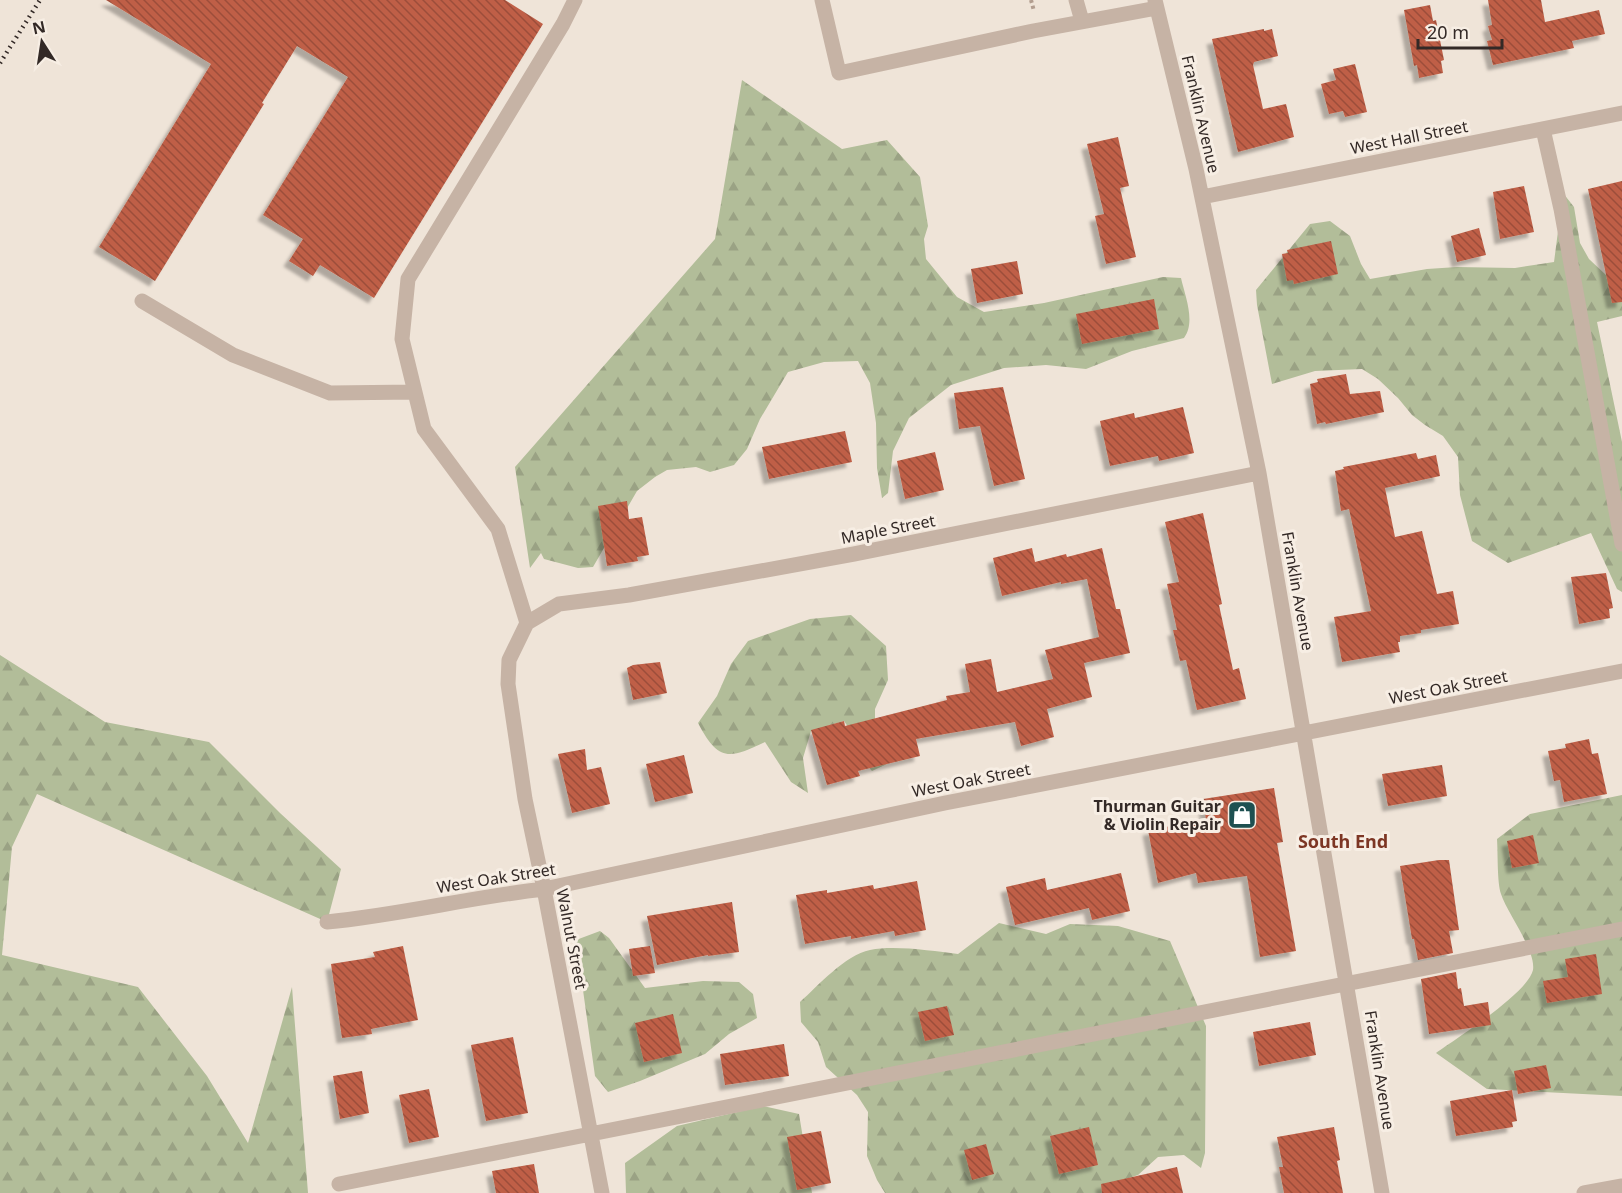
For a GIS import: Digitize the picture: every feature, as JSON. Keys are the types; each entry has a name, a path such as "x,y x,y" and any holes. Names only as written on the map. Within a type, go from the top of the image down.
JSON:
{"street":[{"path":"527,623 498,529 424,429 402,339 408,279 563,24 575,0"},
{"path":"822,0 839,73 1156,4"},
{"path":"1076,0 1082,21"},
{"name":"Franklin Avenue","path":"1156,4 1202,197 1259,473 1382,1193"},
{"name":"West Hall Street","path":"1202,197 1622,113"},
{"path":"1543,129 1561,209 1622,544"},
{"path":"142,301 232,355 330,393 415,392"},
{"name":"Maple Street","path":"527,623 559,604 629,595 854,554 1259,473"},
{"name":"Walnut Street","path":"527,623 509,660 508,684 525,799 602,1193"},
{"name":"West Oak Street","path":"327,922 502,893 544,889 945,802 1622,671"},
{"path":"339,1184 1622,929"},
{"path":"1584,1193 1622,1186"}],"green space":[{"path":"742,80 842,149 887,140 920,177 928,226 924,239 926,259 957,297 984,312 1044,303 1163,277 1181,278 1189,317 1187,332 1184,338 1132,351 1086,369 1046,365 1004,368 951,385 909,418 893,451 888,493 882,498 877,468 876,423 870,383 858,361 824,362 788,372 760,419 747,449 734,465 710,472 696,467 667,470 655,477 637,491 593,567 578,568 544,559 541,553 530,568 515,467 715,239"},
{"path":"1563,193 1574,207 1580,243 1589,259 1606,275 1622,272 1622,316 1597,322 1622,442 1622,592 1617,589 1591,533 1508,563 1472,541 1460,495 1458,457 1443,436 1412,415 1378,379 1362,369 1315,371 1272,384 1257,305 1256,290 1310,224 1330,221 1350,236 1361,264 1370,279 1427,269 1515,268 1554,262"},
{"path":"851,615 886,646 888,680 875,709 875,734 887,764 872,771 862,760 857,740 844,721 811,731 803,758 808,793 791,782 765,742 733,754 725,754 712,745 698,723 717,696 731,664 748,641 810,619"},
{"path":"0,655 105,722 209,742 280,813 341,869 327,922 37,794 12,847 2,955 138,987 207,1076 248,1143 292,987 308,1193 0,1193"},
{"path":"1622,795 1622,1096 1487,1089 1436,1053 1519,991 1533,970 1533,962 1526,942 1501,894 1497,839 1530,814"},
{"path":"999,923 1046,934 1070,924 1118,926 1170,941 1206,1026 1205,1153 1201,1168 1184,1155 1158,1157 1138,1175 1111,1184 1102,1193 885,1193 867,1156 868,1112 857,1095 826,1067 818,1042 801,1022 800,1002 832,972 861,953 891,948 958,954"},
{"path":"600,931 609,938 645,988 703,981 739,982 753,994 757,1018 729,1034 705,1054 608,1092 595,1076 576,940"},
{"path":"763,1106 799,1114 812,1193 626,1193 625,1163 677,1126"}],"building":[{"path":"106,0 505,0 543,24 374,298 320,265 313,276 289,261 303,239 263,215 348,77 297,46 155,281 99,247 211,64"},
{"path":"1488,0 1541,0 1545,22 1599,10 1605,34 1572,41 1574,48 1493,65 1487,41 1492,40 1488,26 1492,25"},
{"path":"1430,5 1433,21 1436,20 1444,60 1441,61 1443,73 1419,78 1417,65 1414,66 1404,10"},
{"path":"1264,29 1264,31 1272,29 1278,56 1254,62 1253,65 1263,109 1286,104 1294,137 1238,152 1212,39"},
{"path":"1355,64 1367,112 1345,117 1343,111 1329,114 1321,84 1336,80 1333,69"},
{"path":"1118,137 1129,186 1120,188 1136,257 1106,264 1095,216 1104,214 1087,144"},
{"path":"1622,181 1622,302 1612,303 1588,189"},
{"path":"1524,186 1534,232 1500,239 1493,192"},
{"path":"1479,228 1486,255 1457,262 1451,236"},
{"path":"1331,241 1338,274 1294,284 1293,280 1287,281 1282,254 1288,253 1287,250"},
{"path":"1017,261 1023,294 977,303 971,269"},
{"path":"1154,299 1159,329 1082,344 1076,314"},
{"path":"1346,374 1350,394 1380,391 1384,412 1317,424 1310,384 1318,382 1317,379"},
{"path":"1003,387 1025,479 994,486 980,426 959,429 954,393"},
{"path":"1183,407 1194,453 1159,461 1158,456 1110,466 1100,421 1134,413 1135,418"},
{"path":"845,431 852,462 769,479 762,447"},
{"path":"935,452 944,490 905,499 897,461"},
{"path":"1416,453 1418,459 1436,455 1440,476 1385,488 1395,537 1422,531 1437,594 1453,591 1459,624 1400,636 1400,642 1398,642 1400,652 1342,662 1334,617 1371,611 1349,509 1341,511 1335,471 1344,469 1343,467"},
{"path":"627,501 629,519 642,517 649,555 637,557 638,561 607,566 598,506"},
{"path":"1203,513 1233,670 1239,668 1246,699 1197,710 1186,660 1180,661 1173,630 1177,630 1167,584 1179,582 1165,522"},
{"path":"1032,548 1035,562 1102,548 1116,609 1120,609 1130,653 1084,663 1092,697 1047,709 1054,737 1021,746 1015,722 916,739 920,756 858,771 860,776 827,785 811,730 844,721 845,726 947,700 946,696 970,692 965,664 991,659 997,692 1053,679 1045,650 1099,637 1087,579 1061,584 1061,582 1002,596 993,558"},
{"path":"1606,573 1613,608 1609,609 1610,618 1579,624 1571,577"},
{"path":"660,662 667,693 633,700 627,668 633,665"},
{"path":"1589,739 1592,754 1598,753 1607,794 1564,802 1560,780 1554,781 1548,751 1566,748 1565,744"},
{"path":"585,749 587,770 601,767 610,804 572,813 558,754"},
{"path":"684,755 693,793 655,802 646,764"},
{"path":"1442,765 1447,796 1388,806 1382,774"},
{"path":"1274,788 1283,842 1277,843 1296,951 1260,957 1247,876 1198,883 1196,873 1158,883 1148,830 1206,820 1203,799"},
{"path":"1533,835 1539,863 1512,868 1507,841"},
{"path":"1449,860 1459,930 1449,931 1453,953 1418,960 1414,939 1412,939 1400,866"},
{"path":"1121,873 1130,911 1092,920 1089,908 1015,925 1006,887 1045,878 1047,890"},
{"path":"917,881 926,930 895,936 894,931 805,944 796,895 827,890 827,893 873,885 874,889"},
{"path":"732,902 739,952 708,955 657,965 647,916"},
{"path":"403,946 418,1020 371,1029 372,1034 342,1038 331,964 375,957 373,952"},
{"path":"650,946 655,973 633,976 629,949"},
{"path":"1596,954 1602,994 1547,1003 1543,981 1568,977 1565,959"},
{"path":"1456,972 1458,989 1461,988 1464,1006 1488,1002 1491,1025 1429,1034 1421,979"},
{"path":"947,1006 954,1035 925,1041 918,1012"},
{"path":"673,1014 682,1053 644,1062 635,1023"},
{"path":"1310,1022 1316,1055 1259,1066 1253,1032"},
{"path":"513,1037 528,1113 486,1121 471,1045"},
{"path":"784,1044 789,1076 725,1085 720,1054"},
{"path":"1546,1065 1551,1088 1518,1094 1514,1071"},
{"path":"362,1071 369,1113 340,1119 333,1076"},
{"path":"429,1089 439,1137 409,1143 399,1095"},
{"path":"1512,1090 1517,1121 1512,1122 1513,1127 1456,1136 1450,1101"},
{"path":"1089,1127 1098,1165 1059,1174 1050,1136"},
{"path":"1334,1127 1343,1193 1284,1193 1279,1167 1283,1167 1277,1137"},
{"path":"821,1131 831,1183 797,1190 787,1137"},
{"path":"986,1144 994,1174 972,1180 964,1150"},
{"path":"534,1164 539,1193 496,1193 492,1171"},
{"path":"1177,1167 1183,1193 1102,1193 1101,1184"}],"railway":[{"path":"0,63 40,0"}],"place":[{"name":"Thurman Guitar & Violin Repair","path":"1242,815"}],"district":[{"name":"South End","path":"1343,841"}]}
